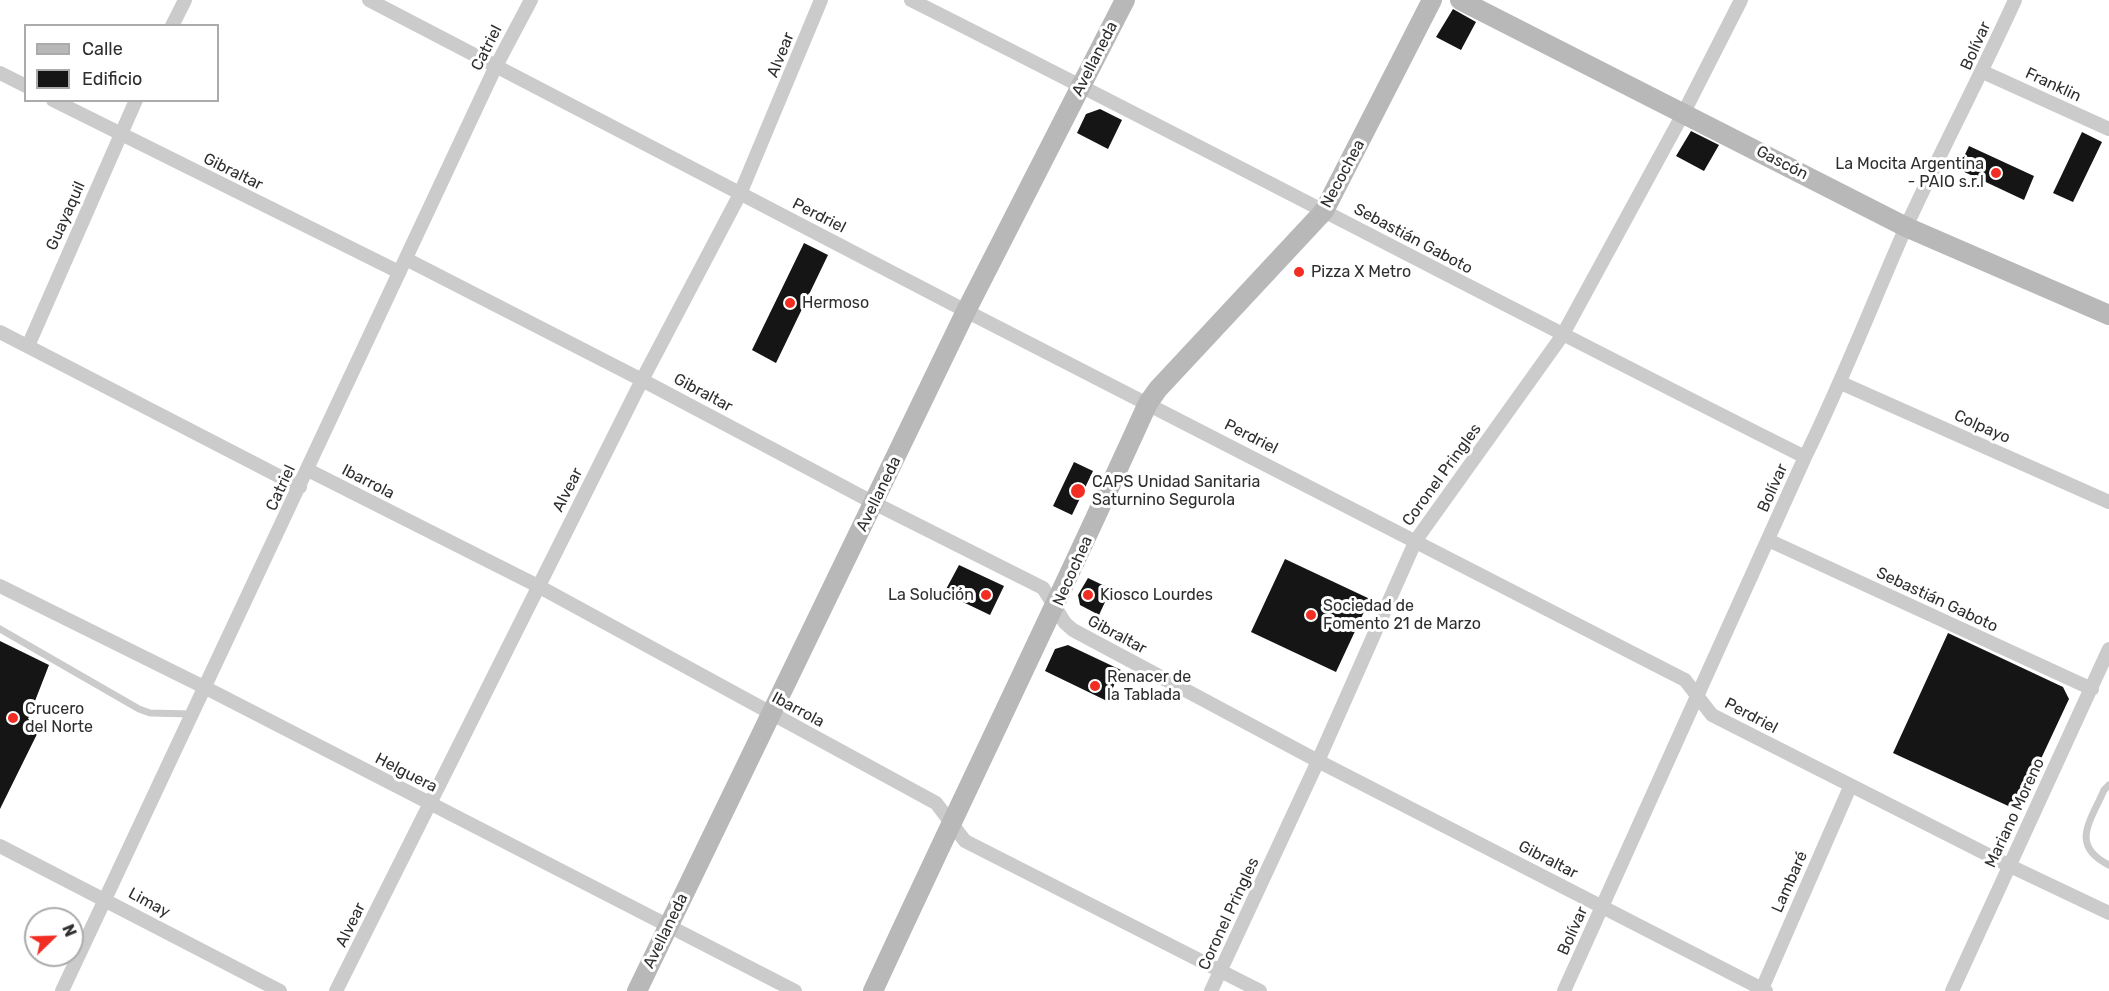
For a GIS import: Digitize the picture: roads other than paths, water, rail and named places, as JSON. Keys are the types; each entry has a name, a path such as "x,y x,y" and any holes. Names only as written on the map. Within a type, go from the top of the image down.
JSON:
{"street":[{"path":"173,24 184,0"},
{"name":"Perdriel","path":"369,0 966,311 1685,680 1712,715 1850,787 2109,913"},
{"name":"Catriel","path":"62,991 194,714 495,66 531,0"},
{"name":"Alvear","path":"336,991 642,380 740,194 821,0"},
{"name":"Sebastián Gaboto","path":"911,0 1082,86 1562,336 1805,457"},
{"name":"Avellaneda","path":"637,991 966,311 1125,0"},
{"name":"Necochea","path":"873,991 951,822 1056,607 1148,403 1323,211 1432,0"},
{"name":"Gascón","path":"1460,0 1906,227 2109,315"},
{"name":"Coronel Pringles","path":"1211,991 1318,761 1416,540 1562,336 1684,112 1741,0"},
{"name":"Bolívar","path":"1564,991 1805,457 1841,383 1906,227 1983,72 2014,0"},
{"name":"Franklin","path":"1983,72 2109,129"},
{"path":"0,73 24,85"},
{"name":"Gibraltar","path":"57,102 399,273"},
{"name":"Guayaquil","path":"28,346 135,102"},
{"name":"Gibraltar","path":"406,259 642,380 874,503 1043,588 1072,630 1318,761 1763,990"},
{"path":"0,332 300,487"},
{"name":"Colpayo","path":"1841,383 2109,502"},
{"name":"Ibarrola","path":"308,470 538,586 936,803 965,841 1260,991"},
{"name":"Sebastián Gaboto","path":"1768,540 2092,689"},
{"name":"Helguera","path":"0,586 206,688 795,991"},
{"name":"Mariano Moreno","path":"1952,991 2008,865 2109,650"},
{"name":"Lambaré","path":"1763,990 1850,787"},
{"name":"Limay","path":"0,846 105,898 280,991"}],"lane":[{"path":"0,629 139,709 157,713 194,714"},
{"path":"2109,785 2104,790 2085,834 2086,846 2093,857 2109,865"}],"place":[{"name":"La Mocita Argentina - PAIO s.r.l","path":"1996,173"},
{"name":"Pizza X Metro","path":"1299,272"},
{"name":"Hermoso","path":"790,303"},
{"name":"CAPS Unidad Sanitaria Saturnino Segurola","path":"1078,491"},
{"name":"La Solución","path":"986,595"},
{"name":"Kiosco Lourdes","path":"1088,595"},
{"name":"Sociedad de Fomento 21 de Marzo","path":"1311,615"},
{"name":"Renacer de la Tablada","path":"1095,686"},
{"name":"Crucero del Norte","path":"13,718"}]}
